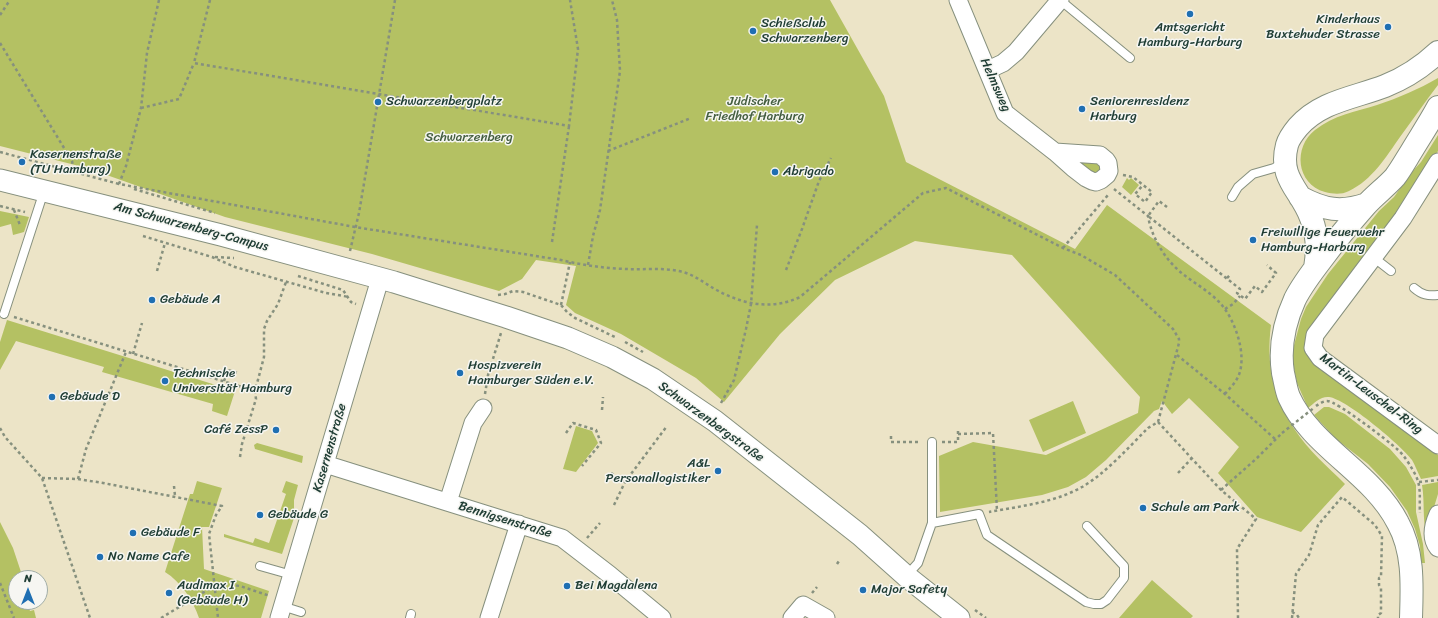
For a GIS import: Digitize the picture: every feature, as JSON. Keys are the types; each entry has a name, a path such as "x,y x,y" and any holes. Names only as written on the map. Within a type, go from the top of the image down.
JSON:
{"main road":[{"path":"1315,268 1318,254 1317,240 1311,218 1287,176 1286,162 1288,145 1291,137 1309,117 1328,105 1384,87 1399,80 1414,71 1438,52"},
{"path":"1411,618 1411,566 1404,538 1392,512 1378,492 1327,445 1309,426 1292,401 1285,380 1282,363 1282,346 1286,322 1296,298 1315,268 1341,234 1367,204 1387,186 1402,167 1438,107"},
{"path":"1300,197 1329,209 1354,208 1367,204"},
{"path":"1329,209 1341,222 1341,234"}],"street":[{"name":"Helmsweg","path":"958,0 1005,113 1055,152"},
{"path":"988,70 1003,63 1016,52 1060,0"},
{"name":"Martin-Leuschel-Ring","path":"1438,162 1403,218 1315,335 1313,348 1320,358 1438,445"},
{"name":"Am Schwarzenberg-Campus","path":"0,180 214,233 380,278"},
{"name":"Kasernenstraße","path":"277,607 292,575 380,278"},
{"name":"Schwarzenbergstraße","path":"380,278 506,317 574,341 653,379 715,421 860,535 906,576 959,618"},
{"path":"448,502 472,422 483,408"},
{"name":"Bennigsenstraße","path":"324,464 562,538 578,549 662,618"},
{"path":"1436,544 1433,530 1438,514"},
{"path":"489,618 518,524"},
{"path":"792,618 803,605 826,618"}],"lane":[{"path":"1060,0 1130,58"},
{"path":"1232,197 1238,187 1253,174 1274,168 1286,162"},
{"path":"4,314 44,190"},
{"path":"1373,257 1391,271"},
{"path":"1414,288 1420,293 1428,296 1438,295"},
{"path":"906,576 918,563 932,523 932,442"},
{"path":"932,523 979,514 987,535 1086,602 1101,604 1107,600 1124,578 1124,566 1087,526"},
{"path":"260,566 292,575"},
{"path":"277,607 301,612"}],"path":[{"path":"0,15 10,0"},
{"path":"159,0 148,53 141,108 126,166 119,184 355,227 588,265 683,272 697,278 726,295 751,304 772,305 791,301 800,297 923,193 946,188 1064,248 1081,255 1115,275 1173,329 1179,342 1177,355 1158,422 1148,428 1096,478 1082,487 1043,502 979,514"},
{"path":"141,108 179,99 194,63 210,0"},
{"path":"349,253 380,94 395,0"},
{"path":"552,242 569,126 578,49 570,0"},
{"path":"588,265 593,236 600,210 620,71 617,20 612,0"},
{"path":"0,44 72,161 74,171"},
{"path":"194,63 569,126"},
{"path":"608,151 692,118"},
{"path":"786,270 819,181 831,158"},
{"path":"1127,176 1133,177 1152,192 1145,202 1135,194 1143,185"},
{"path":"1064,248 1114,189 1227,278 1240,289 1237,293 1245,299 1255,286 1262,292 1276,273 1267,265"},
{"path":"1167,207 1159,201 1148,216 1150,228 1164,255 1183,274 1213,297 1225,309 1238,333 1241,363 1238,377 1225,394"},
{"path":"720,405 734,380 751,304 757,225"},
{"path":"157,270 165,243"},
{"path":"236,258 212,257 235,267 286,282 326,293 349,297"},
{"path":"561,305 570,262"},
{"path":"1227,278 1230,275"},
{"path":"295,276 344,290 351,302 372,308"},
{"path":"240,457 242,444 256,399 255,390 264,357 264,329 267,321 278,304 286,282"},
{"path":"1225,309 1233,304 1240,296"},
{"path":"4,314 255,390"},
{"path":"483,408 488,374 506,317"},
{"path":"132,354 142,323"},
{"path":"78,479 86,449 126,352"},
{"path":"1177,355 1225,394 1275,439"},
{"path":"224,381 228,370 239,372"},
{"path":"602,410 603,398"},
{"path":"1221,490 1282,433 1315,406 1328,401 1345,410 1398,450 1410,465 1419,482 1420,515"},
{"path":"1158,422 1221,490 1256,519 1237,550 1238,618"},
{"path":"566,433 573,423 596,430 601,443 582,466"},
{"path":"614,505 625,482 667,426"},
{"path":"0,428 5,437 42,478 90,618"},
{"path":"958,434 993,433 997,510"},
{"path":"591,458 592,454"},
{"path":"1178,473 1192,458"},
{"path":"611,473 625,482"},
{"path":"42,478 78,479 222,506 216,515 209,534 218,618"},
{"path":"1419,482 1438,480"},
{"path":"174,486 175,496"},
{"path":"1292,618 1296,574 1309,555 1318,526 1342,497 1376,526 1382,536 1381,577 1378,578 1381,588 1381,613 1378,615 1378,618"},
{"path":"578,549 600,523"},
{"path":"0,583 14,618"},
{"path":"161,618 209,589 226,584 240,586 277,607"},
{"path":"1292,612 1299,618"}],"green space":[{"name":"Schwarzenberg","path":"0,0 830,0 884,96 906,162 1075,249 1107,205 1271,325 1271,367 1276,393 1281,406 1287,418 1306,444 1345,484 1301,532 1257,517 1218,473 1239,447 1189,398 1172,414 1162,401 1159,409 1154,411 1106,460 1086,477 1068,487 1042,495 940,512 939,456 973,442 1046,455 1138,413 1140,397 1012,255 915,241 835,280 780,334 724,402 696,378 621,334 575,313 566,305 576,266 536,260 522,279 499,291 372,254 225,217 87,168 0,146"},
{"path":"1438,78 1438,85 1384,160 1365,181 1349,191 1337,194 1325,192 1315,188 1308,181 1303,173 1301,155 1303,146 1308,137 1315,130 1337,117 1393,99 1416,90"},
{"path":"1438,135 1438,151 1308,352 1438,455 1438,476 1421,479 1412,460 1397,444 1348,406 1337,400 1326,397 1318,400 1308,408 1297,383 1293,364 1293,349 1301,319 1306,307 1328,274 1379,211 1394,197 1421,162"},
{"path":"1090,158 1103,166 1098,176 1071,159"},
{"path":"1127,178 1129,180 1131,178 1139,185 1131,195 1122,187"},
{"path":"0,211 29,217 24,232 13,235 11,224 0,227"},
{"path":"7,320 235,391 227,416 212,411 213,404 102,372 104,367 16,341 0,370 0,342"},
{"path":"1073,401 1086,433 1043,452 1029,420"},
{"path":"1324,407 1329,407 1345,414 1390,449 1406,467 1416,485 1416,512 1423,544 1425,563 1421,563 1420,546 1415,529 1407,511 1390,487 1368,464 1336,439 1314,415"},
{"path":"576,426 592,431 598,443 576,472 563,469"},
{"path":"257,443 303,456 302,463 255,449 254,445"},
{"path":"197,481 222,488 209,527 202,527 204,569 269,591 261,618 199,618 186,592 171,576 165,572 190,494 193,494"},
{"path":"286,481 298,485 294,500 294,518 282,554 224,537 224,534 253,543 255,538 269,543 286,494 282,492"},
{"path":"1438,482 1438,494 1427,537 1422,485"},
{"path":"0,522 13,548 20,570 8,570 8,610 34,610 36,618 0,618"},
{"path":"1152,580 1193,616 1191,618 1119,618"}],"place":[{"name":"Amtsgericht Hamburg-Harburg","path":"1190,14"},
{"name":"Kinderhaus Buxtehuder Strasse","path":"1388,27"},
{"name":"Schießclub Schwarzenberg","path":"753,31"},
{"name":"Schwarzenbergplatz","path":"378,102"},
{"name":"Seniorenresidenz Harburg","path":"1082,109"},
{"name":"Kasernenstraße (TU Hamburg)","path":"22,162"},
{"name":"Abrigado","path":"775,172"},
{"name":"Freiwillige Feuerwehr Hamburg-Harburg","path":"1253,240"},
{"name":"Gebäude A","path":"152,300"},
{"name":"Hospizverein Hamburger Süden e.V.","path":"460,373"},
{"name":"Technische Universität Hamburg","path":"165,381"},
{"name":"Gebäude D","path":"52,397"},
{"name":"Café ZessP","path":"276,430"},
{"name":"A&L Personallogistiker","path":"718,471"},
{"name":"Schule am Park","path":"1143,508"},
{"name":"Gebäude G","path":"260,515"},
{"name":"Gebäude F","path":"133,533"},
{"name":"No Name Cafe","path":"100,557"},
{"name":"Bei Magdalena","path":"567,586"},
{"name":"Major Safety","path":"863,590"},
{"name":"Audimax I (Gebäude H)","path":"169,593"}],"park label":[{"name":"Jüdischer Friedhof Harburg","path":"755,110"}]}
